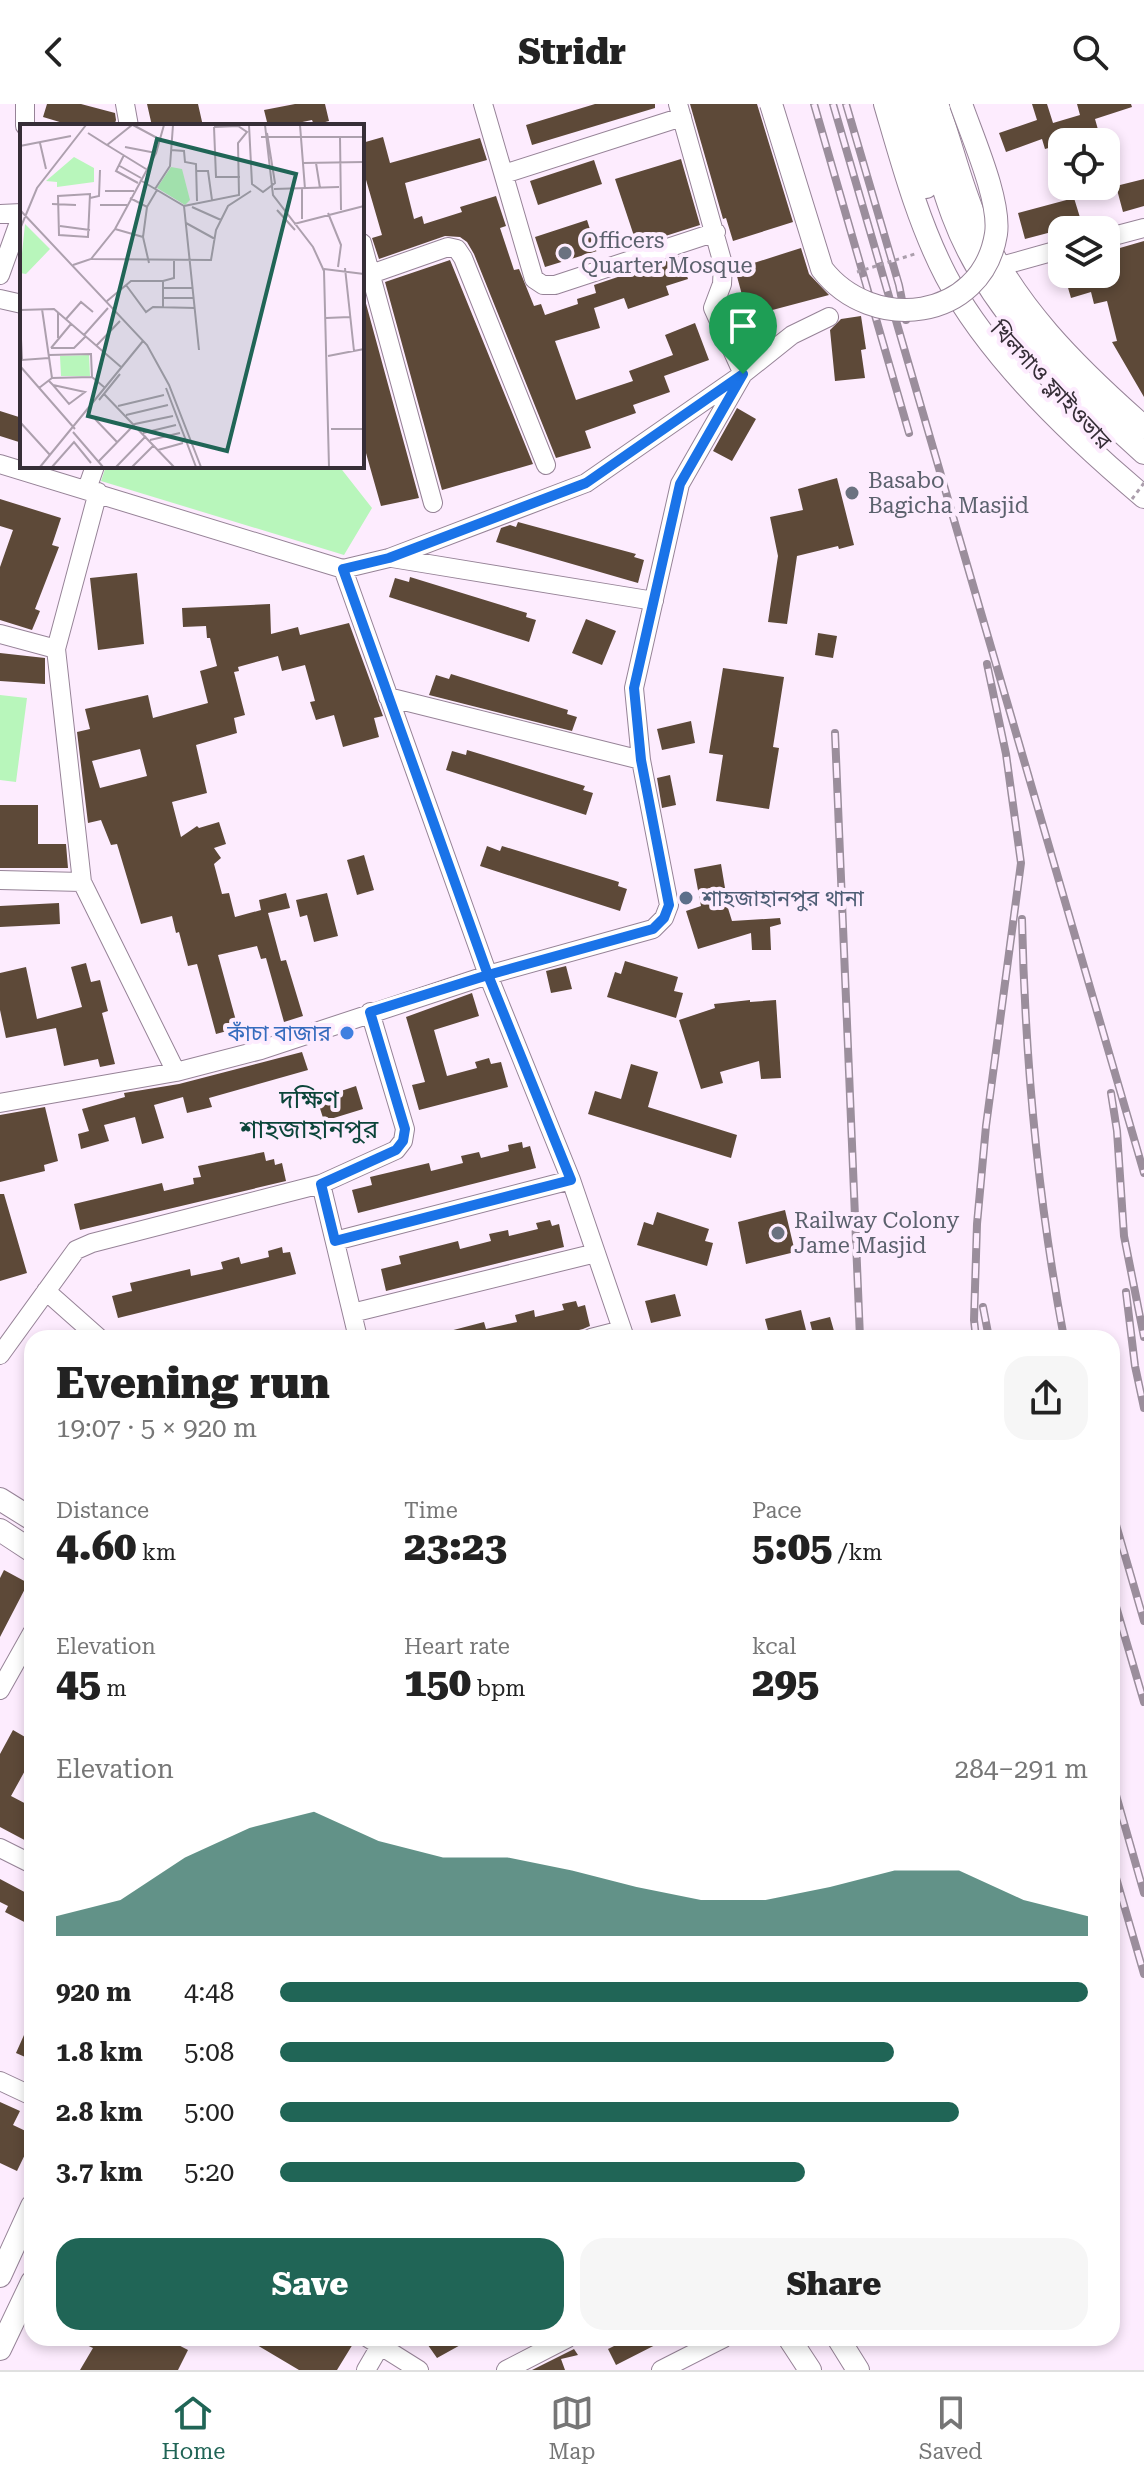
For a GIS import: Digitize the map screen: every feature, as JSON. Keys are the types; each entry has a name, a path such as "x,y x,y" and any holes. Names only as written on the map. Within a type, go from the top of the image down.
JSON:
{"main road":[{"path":"771,104 822,269 841,290 856,300 900,312 927,308 950,299 978,277 989,260 997,233 994,200 961,104"},
{"path":"885,104 918,209 948,279 984,334 1021,378 1138,498"},
{"name":"খিলগাও ফ্লাইওভার","path":"901,104 942,233 988,319 1080,420 1144,480"},
{"name":"খিলগাও ফ্লাইওভার","path":"918,104 953,217 992,290 1025,335 1062,376 1144,453"},
{"path":"937,104 975,219 1001,266 1043,330 1144,427"},
{"path":"0,1499 24,1514"},
{"path":"0,1530 24,1546"},
{"path":"0,2276 24,2224"},
{"path":"0,2349 24,2299"},
{"path":"794,2346 810,2370"},
{"path":"843,2346 858,2370"}],"street":[{"path":"125,104 129,124"},
{"path":"483,104 534,279 543,285 555,285 716,232"},
{"path":"504,174 680,110 723,264 722,284 713,308 743,374"},
{"path":"0,214 20,213"},
{"path":"0,275 20,219"},
{"path":"1120,234 1144,228"},
{"path":"371,274 448,247 457,249 546,465"},
{"path":"364,250 433,503"},
{"path":"1001,266 1048,253"},
{"path":"0,299 20,304"},
{"path":"0,464 343,569 389,558 586,483 743,374 792,335 829,317"},
{"path":"0,1103 176,1072 261,1050 488,975 653,929 664,918 669,905 641,760 634,688 680,484 743,374"},
{"path":"95,468 56,649 82,882 176,1072"},
{"path":"389,558 654,601"},
{"path":"343,569 488,975 571,1180 623,1330"},
{"path":"0,634 56,649"},
{"path":"388,697 641,760"},
{"path":"0,880 82,882"},
{"path":"0,1355 76,1250 92,1243 321,1184 396,1150 403,1141 405,1129 370,1012"},
{"path":"335,1241 571,1180"},
{"path":"321,1184 356,1330"},
{"path":"352,1313 596,1253"},
{"path":"46,1291 90,1330"},
{"path":"0,1690 24,1647"},
{"path":"0,1848 24,1860"},
{"path":"0,2081 24,2092"},
{"path":"366,2370 378,2346"},
{"path":"388,2346 419,2370"},
{"path":"506,2370 552,2346"},
{"path":"661,2370 708,2346"}],"path":[{"path":"850,275 918,253"},
{"path":"1138,498 1144,480"}],"green space":[{"path":"105,468 341,468 372,508 344,555 101,481"},
{"path":"0,695 27,698 16,782 0,780"}],"building":[{"path":"47,104 81,104 115,113 116,120 115,124 66,124 43,117"},
{"path":"147,104 198,104 203,124 152,124"},
{"path":"295,104 325,104 329,121 318,124 312,120 268,124 264,110"},
{"path":"595,104 655,104 655,108 532,145 526,125"},
{"path":"690,104 757,104 793,222 733,241 726,218 723,219"},
{"path":"1032,104 1047,104 1053,123 1080,115 1077,104 1131,104 1132,107 1095,119 1098,128 1048,128 1048,148 1045,149 1042,139 1006,152 999,133 1037,120"},
{"path":"383,137 390,163 480,138 487,160 405,183 414,219 422,216 424,224 462,212 460,207 496,196 506,226 500,228 514,270 519,269 534,306 541,304 545,315 578,304 577,299 596,293 594,285 680,256 688,279 666,286 669,295 628,309 624,298 594,308 600,328 555,341 576,400 633,381 629,371 673,355 665,335 695,323 709,360 664,376 670,392 633,405 636,413 585,431 591,448 556,458 467,242 460,237 445,236 379,259 372,238 382,235 364,173 364,142"},
{"path":"681,159 700,225 637,245 615,179"},
{"path":"594,160 602,184 538,205 530,181"},
{"path":"1144,179 1144,206 1123,212 1120,185"},
{"path":"1075,200 1080,216 1048,216 1048,233 1025,239 1018,213"},
{"path":"587,220 597,251 545,267 535,237"},
{"path":"1144,241 1144,397 1112,342 1117,341 1107,301 1094,304 1091,292 1071,298 1068,288 1120,288 1120,248"},
{"path":"801,248 809,274 829,295 750,316 751,322 736,330 729,315 745,306 735,269"},
{"path":"450,260 533,464 442,490 385,282"},
{"path":"364,296 419,498 381,506 364,446"},
{"path":"861,316 866,349 861,350 865,378 835,381 830,330 841,319"},
{"path":"737,408 756,419 732,461 713,451"},
{"path":"0,411 20,417 20,442 0,436"},
{"path":"837,478 854,545 797,556 787,624 768,622 778,556 770,517 803,510 798,489"},
{"path":"0,499 61,518 52,545 59,547 35,609 40,611 32,630 0,620 0,567 13,530 0,526"},
{"path":"518,522 636,554 634,557 644,560 638,583 496,542 501,528 516,527"},
{"path":"137,573 144,644 98,650 90,578"},
{"path":"410,577 527,613 526,617 536,620 529,642 389,597 395,578 409,582"},
{"path":"270,604 271,634 298,627 300,635 349,623 383,716 374,718 379,737 343,747 334,715 316,720 310,702 315,701 305,665 282,671 278,656 238,667 239,671 234,672 245,715 234,718 237,733 196,745 207,793 172,802 181,837 197,826 219,822 226,844 214,848 221,858 214,864 222,894 229,893 235,917 261,910 259,900 286,893 290,908 268,913 281,961 286,960 303,1016 284,1022 266,958 261,959 257,946 218,955 238,1028 216,1034 197,964 188,966 172,916 141,924 117,844 111,845 101,820 88,823 77,732 90,729 85,709 148,695 153,718 208,703 200,671 217,666 210,638 207,638 206,626 183,627 182,608","holes":["140,749 147,776 100,788 92,761"]},
{"path":"586,619 616,631 602,665 572,653"},
{"path":"818,633 837,636 833,658 815,655"},
{"path":"0,653 45,658 45,684 0,681"},
{"path":"723,668 784,677 773,747 779,748 769,809 716,801 723,755 709,753"},
{"path":"451,674 568,710 567,714 577,717 572,731 429,695 436,675 449,679"},
{"path":"691,721 695,743 662,750 657,729"},
{"path":"467,750 585,786 583,790 593,793 586,815 446,770 452,751 466,755"},
{"path":"670,775 676,805 662,808 657,778"},
{"path":"0,805 38,805 38,844 66,844 68,868 0,868"},
{"path":"487,846 500,851 502,846 619,882 618,886 627,889 620,911 480,866"},
{"path":"364,855 374,890 357,895 347,860"},
{"path":"721,864 725,888 722,889 732,921 780,918 781,924 770,927 771,950 752,950 751,933 698,949 686,911 701,906 694,869"},
{"path":"327,893 338,936 314,942 307,915 300,917 296,900"},
{"path":"59,903 60,924 0,927 0,906"},
{"path":"625,961 678,977 674,991 683,993 676,1018 607,997 615,972 621,974"},
{"path":"86,963 91,982 100,980 108,1011 102,1013 115,1064 100,1067 98,1059 64,1066 56,1028 6,1038 0,1010 0,973 26,967 37,1019 82,1007 71,967"},
{"path":"566,966 572,989 551,993 546,971"},
{"path":"472,993 479,1016 434,1030 447,1076 477,1068 475,1062 489,1058 491,1064 501,1062 508,1087 419,1110 412,1085 425,1082 406,1017"},
{"path":"776,1000 781,1078 761,1079 759,1061 720,1072 723,1083 701,1089 679,1020 715,1008 714,1004"},
{"path":"302,1052 308,1070 209,1098 212,1107 187,1113 183,1097 154,1105 164,1138 142,1144 135,1117 104,1125 109,1141 81,1149 78,1134 89,1131 82,1109 125,1097 124,1093 179,1084"},
{"path":"631,1064 658,1072 648,1107 737,1135 731,1158 588,1114 595,1091 621,1099"},
{"path":"356,1086 363,1109 324,1121 317,1099"},
{"path":"45,1107 58,1161 44,1165 45,1171 0,1182 0,1115"},
{"path":"522,1142 523,1148 530,1146 536,1168 358,1213 352,1190 372,1185 370,1177 429,1163 431,1171 463,1163 461,1156 479,1152 481,1158 509,1151 508,1145"},
{"path":"264,1152 266,1161 274,1159 275,1165 282,1163 286,1181 80,1230 74,1204 162,1183 164,1191 194,1184 193,1178 201,1177 198,1166"},
{"path":"0,1194 4,1194 27,1273 0,1281"},
{"path":"785,1210 795,1252 746,1264 738,1222"},
{"path":"657,1212 709,1229 705,1241 713,1243 707,1266 637,1245 644,1222 653,1225"},
{"path":"550,1220 552,1226 559,1224 564,1247 386,1291 381,1269 401,1264 399,1256 458,1241 460,1249 491,1241 489,1234 508,1230 509,1236 538,1229 536,1223"},
{"path":"282,1247 283,1253 290,1252 296,1274 118,1318 112,1296 132,1291 130,1283 190,1269 191,1276 223,1269 221,1262 239,1257 241,1264 269,1257 268,1251"},
{"path":"675,1294 681,1316 651,1323 645,1301"},
{"path":"576,1301 578,1307 585,1305 590,1326 579,1330 453,1330 484,1322 486,1329 517,1322 515,1315 534,1310 535,1317 564,1310 562,1304"},
{"path":"801,1310 806,1330 768,1330 765,1319"},
{"path":"830,1317 834,1330 812,1330 810,1322"},
{"path":"4,1570 24,1581 24,1591 0,1637 0,1578"},
{"path":"13,1730 24,1736 24,1772 11,1796 24,1803 24,1840 0,1827 0,1754"},
{"path":"0,1879 24,1892 24,1922 5,1912 8,1906 0,1902"},
{"path":"24,2035 24,2056 16,2053"},
{"path":"0,2102 20,2111 13,2125 24,2130 24,2157 17,2171 0,2163"},
{"path":"89,2346 180,2346 188,2350 178,2370 80,2370 93,2348"},
{"path":"258,2346 352,2346 337,2370 299,2370"},
{"path":"429,2346 459,2346 437,2358"},
{"path":"614,2346 653,2346 616,2365 608,2349"},
{"path":"574,2349 578,2355 561,2359 565,2370 532,2370"}],"railway":[{"path":"814,104 909,433"},
{"path":"833,104 1144,1173"},
{"path":"846,104 899,285 906,320"},
{"path":"975,1330 977,1224 986,1126 1021,863 1006,754 987,664"},
{"path":"835,733 860,1330"},
{"path":"1022,919 1034,1129 1063,1330"},
{"path":"1111,1093 1117,1131 1124,1236 1144,1337"},
{"path":"1126,1292 1135,1366 1144,1408"},
{"path":"983,1307 987,1330"},
{"path":"1120,1538 1144,1621"},
{"path":"1120,1620 1144,1702"},
{"path":"1120,1809 1144,1893"},
{"path":"1120,1892 1144,1974"}],"place":[{"name":"Officers Quarter Mosque","path":"565,253"},
{"name":"Basabo Bagicha Masjid","path":"852,493"},
{"name":"শাহজাহানপুর থানা","path":"686,898"},
{"name":"কাঁচা বাজার","path":"347,1033"},
{"name":"Railway Colony Jame Masjid","path":"778,1233"}],"district":[{"name":"দক্ষিণ শাহজাহানপুর","path":"309,1114"}],"route":[{"path":"743,374 586,483 389,558 343,569 488,975 571,1180 335,1241 321,1184 396,1150 403,1141 405,1129 370,1012 488,975 653,929 664,918 669,905 641,760 634,688 680,484 743,374"}]}
